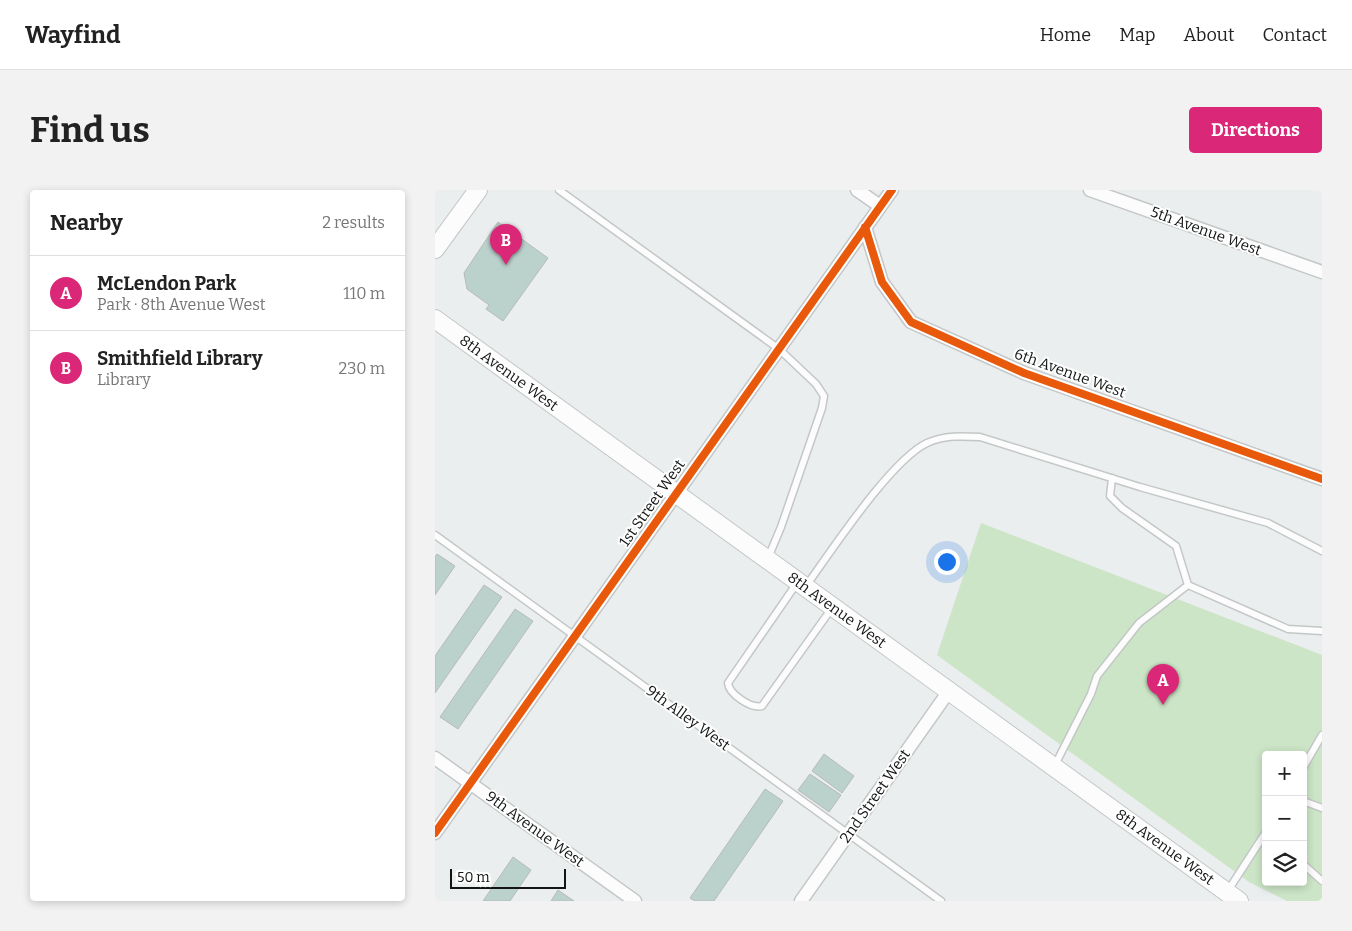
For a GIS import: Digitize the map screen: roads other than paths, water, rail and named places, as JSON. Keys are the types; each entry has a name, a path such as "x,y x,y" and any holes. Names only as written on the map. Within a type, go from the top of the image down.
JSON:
{"main road":[{"path":"435,249 478,190"},
{"name":"8th Avenue West","path":"435,319 1054,767 1229,898"}],"street":[{"path":"857,190 880,206"},
{"name":"1st Street West","path":"435,833 892,190"},
{"name":"5th Avenue West","path":"1090,190 1322,272"},
{"name":"6th Avenue West","path":"865,227 883,282 911,322 1024,373 1322,479"},
{"name":"2nd Street West","path":"801,901 949,691"},
{"name":"9th Avenue West","path":"435,758 635,901"}],"lane":[{"path":"559,190 779,349 816,384 824,396 822,408 781,528 767,560"},
{"path":"833,607 762,706 754,706 743,700 728,687 730,679 801,584 907,457 928,443 953,436 981,436 1112,478 1268,523 1322,550"},
{"path":"1112,478 1110,496 1122,508 1176,546 1188,585 1288,629 1322,631"},
{"name":"9th Alley West","path":"435,535 941,901"},
{"path":"1054,767 1091,694 1097,676 1139,623 1188,585"},
{"path":"1307,761 1322,735"},
{"path":"1307,802 1322,808"},
{"path":"1229,898 1262,839"},
{"path":"1307,868 1322,881"}],"place":[{"name":"Smithfield Library","path":"506,265"},
{"name":"McLendon Park","path":"1163,705"}]}
